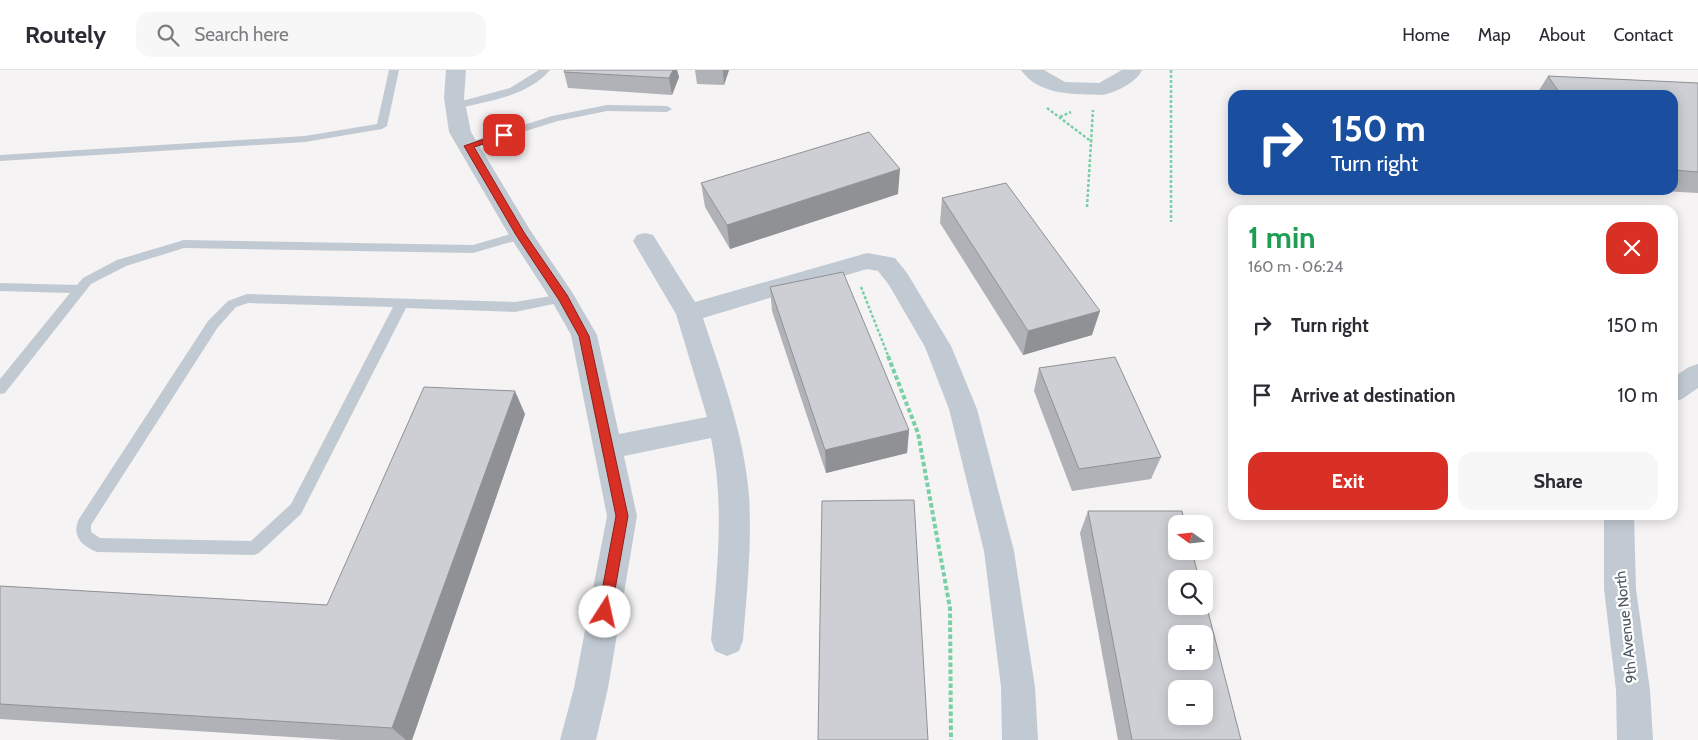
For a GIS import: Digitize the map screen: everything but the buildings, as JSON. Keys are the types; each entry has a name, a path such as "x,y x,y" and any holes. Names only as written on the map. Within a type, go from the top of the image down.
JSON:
{"street":[{"path":"456,70 454,98 460,132 521,235 563,298 584,336 622,516 591,688 578,740"},
{"path":"1042,74 1062,88 1103,89 1130,74 1132,70"},
{"path":"645,241 690,313 721,425 734,494 734,560 726,640"},
{"path":"690,313 867,261 886,264 898,279 938,346 963,409 976,455 999,552 1009,612 1018,687 1020,740"},
{"path":"1678,388 1698,374"},
{"path":"607,448 721,425"},
{"name":"9th Avenue North","path":"1619,520 1620,589 1633,690 1635,740"}],"lane":[{"path":"0,158 305,140 382,126 394,70"},
{"path":"455,106 512,92 532,82 545,70"},
{"path":"468,146 556,118 607,108 667,109"},
{"path":"0,389 79,289 103,270 144,253 184,244 472,249 521,235"},
{"path":"0,287 79,289"},
{"path":"402,303 296,509 254,548 97,545 83,535 84,524 89,516 214,324 232,304 247,298 402,303 515,307 563,298"}],"path":[{"path":"1171,70 1171,222"},
{"path":"1087,207 1094,108"},
{"path":"1060,117 1076,110"},
{"path":"860,285 918,433 950,608 951,740"}],"route":[{"path":"504,135 468,146 521,235 563,298 584,336 622,516 605,612"}]}
